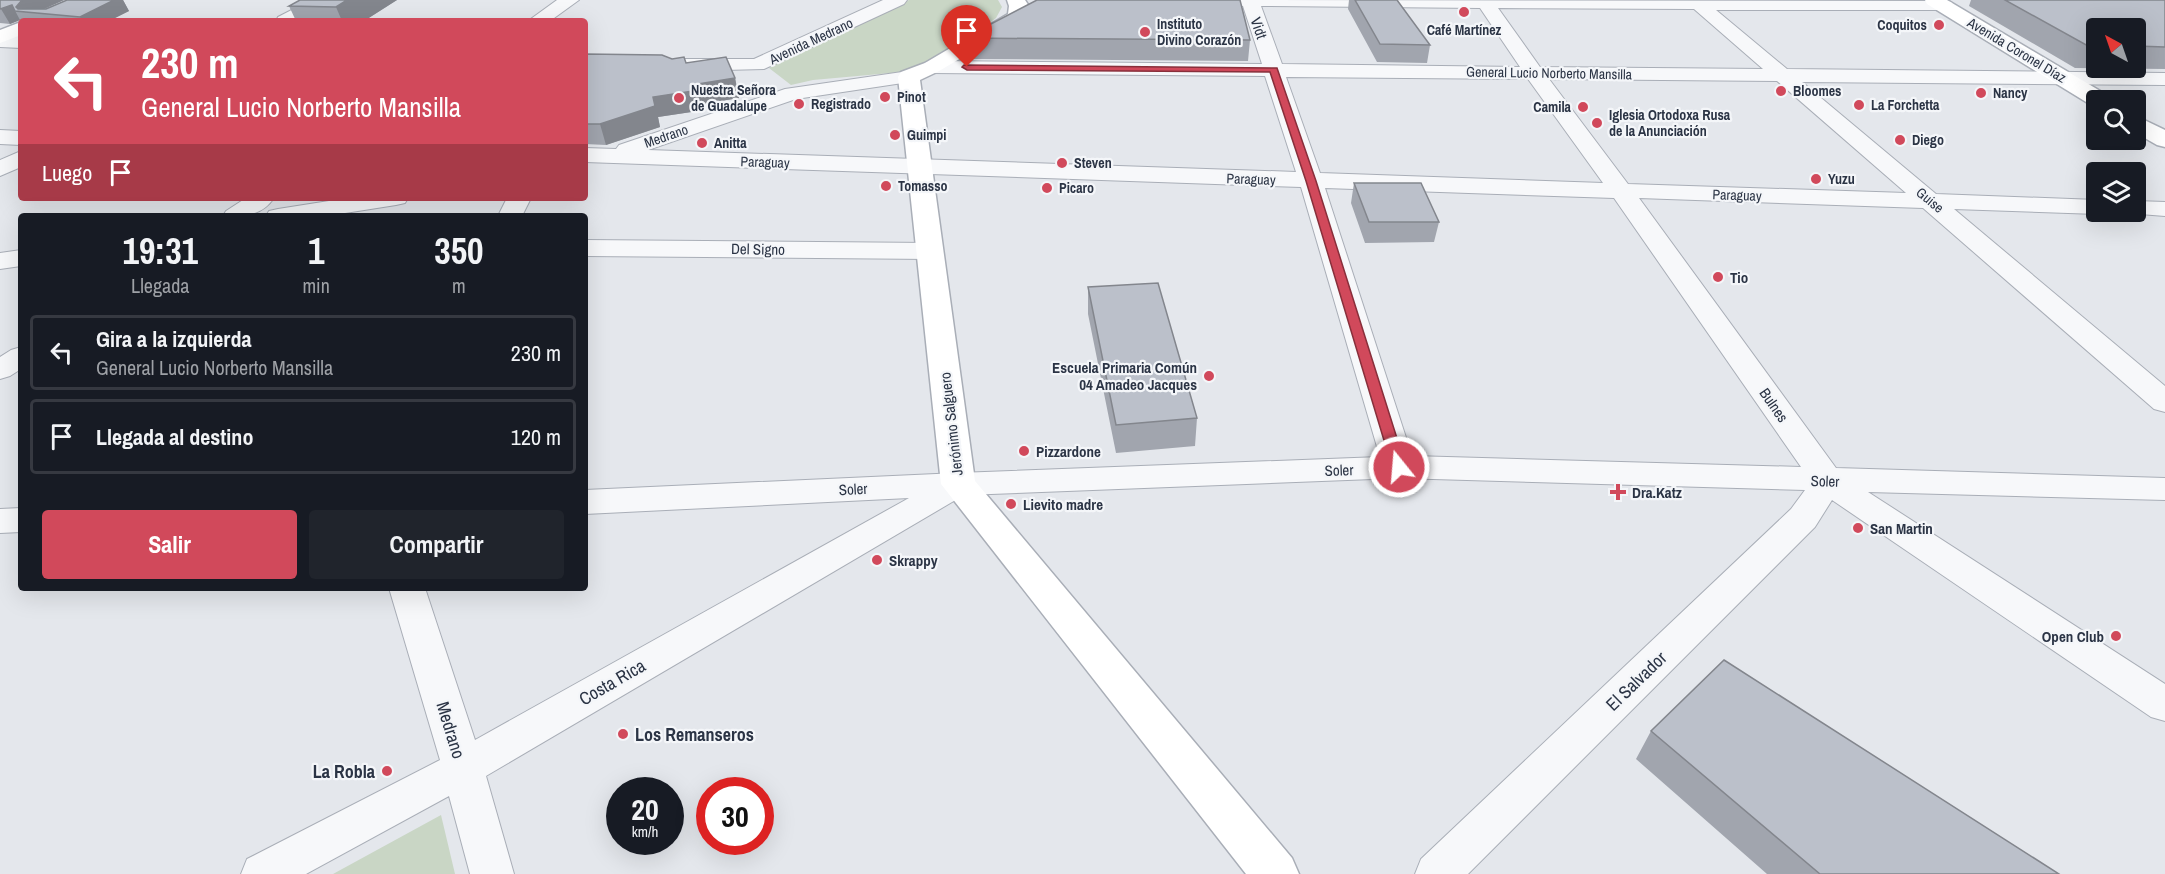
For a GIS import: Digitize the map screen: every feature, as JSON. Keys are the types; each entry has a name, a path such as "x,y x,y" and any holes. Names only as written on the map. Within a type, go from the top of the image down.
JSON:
{"street":[{"path":"291,18 325,0"},
{"path":"542,18 570,0"},
{"name":"Avenida Medrano","path":"665,65 757,65 898,0"},
{"path":"1230,0 1950,2"},
{"name":"Vidt","path":"1250,0 1311,181 1399,467"},
{"name":"Bulnes","path":"1485,2 1533,73 1621,191 1828,481 2165,705"},
{"name":"Guise","path":"1696,2 2165,402"},
{"name":"Avenida Coronel Díaz","path":"1950,2 2086,92"},
{"path":"909,76 932,67 1017,8 1038,7"},
{"path":"0,39 18,30"},
{"path":"0,39 18,42"},
{"name":"General Lucio Norberto Mansilla","path":"932,67 2165,79"},
{"name":"Medrano","path":"608,156 792,93 909,76"},
{"name":"Jerónimo Salguero","path":"909,76 958,484 1275,874"},
{"path":"2146,129 2165,140"},
{"path":"0,137 18,138"},
{"name":"Paraguay","path":"588,155 2086,207"},
{"path":"588,161 608,156"},
{"path":"0,169 18,160"},
{"path":"240,213 258,201"},
{"path":"298,213 376,201"},
{"path":"2146,208 2165,209"},
{"name":"Del Signo","path":"588,248 930,251"},
{"path":"0,261 18,258"},
{"path":"0,370 18,358"},
{"name":"Soler","path":"588,502 958,484 1399,467 2165,489"},
{"name":"El Salvador","path":"1437,874 1803,518 1828,481"},
{"name":"Costa Rica","path":"263,874 463,768 958,484"},
{"path":"0,521 18,520"},
{"name":"Medrano","path":"408,591 463,768 492,874"}],"green space":[{"path":"909,0 998,0 1002,7 996,18 988,24 918,67 902,72 813,80 791,85 769,68 802,50"},
{"path":"441,815 455,874 333,874"}],"building":[{"path":"0,0 22,0 16,7 18,9 46,9 67,0 114,0 80,17 15,11 12,5 0,9"},
{"path":"300,0 347,0 336,7 289,6"},
{"path":"1037,0 1240,0 1250,40 964,38"},
{"path":"1355,0 1397,0 1430,45 1380,44"},
{"path":"2005,0 2165,0 2165,47 2146,46 2146,18 2086,18 2086,45"},
{"path":"588,54 662,55 672,59 684,57 686,63 726,57 735,78 691,85 693,91 653,97 655,106 600,124 588,124"},
{"path":"1354,183 1421,183 1439,222 1369,222"},
{"path":"1158,283 1197,418 1116,425 1088,287"},
{"path":"1724,660 2059,874 1820,874 1651,731"}],"place":[{"name":"Café Martínez","path":"1464,12"},
{"name":"Coquitos","path":"1939,25"},
{"name":"Instituto Divino Corazón","path":"1145,32"},
{"name":"Bloomes","path":"1781,91"},
{"name":"Nancy","path":"1981,93"},
{"name":"Pinot","path":"885,97"},
{"name":"Nuestra Señora de Guadalupe","path":"679,98"},
{"name":"Registrado","path":"799,104"},
{"name":"La Forchetta","path":"1859,105"},
{"name":"Camila","path":"1583,107"},
{"name":"Iglesia Ortodoxa Rusa de la Anunciación","path":"1597,123"},
{"name":"Guimpi","path":"895,135"},
{"name":"Diego","path":"1900,140"},
{"name":"Anitta","path":"702,143"},
{"name":"Steven","path":"1062,163"},
{"name":"Yuzu","path":"1816,179"},
{"name":"Tomasso","path":"886,186"},
{"name":"Picaro","path":"1047,188"},
{"name":"Tio","path":"1718,277"},
{"name":"Escuela Primaria Común 04 Amadeo Jacques","path":"1209,376"},
{"name":"Pizzardone","path":"1024,451"},
{"name":"Dra.Katz","path":"1618,492"},
{"name":"Lievito madre","path":"1011,504"},
{"name":"San Martin","path":"1858,528"},
{"name":"Skrappy","path":"877,560"},
{"name":"Open Club","path":"2116,636"},
{"name":"Los Remanseros","path":"623,734"},
{"name":"La Robla","path":"387,771"}],"route":[{"path":"967,67 1274,70 1311,181 1399,467"}]}
